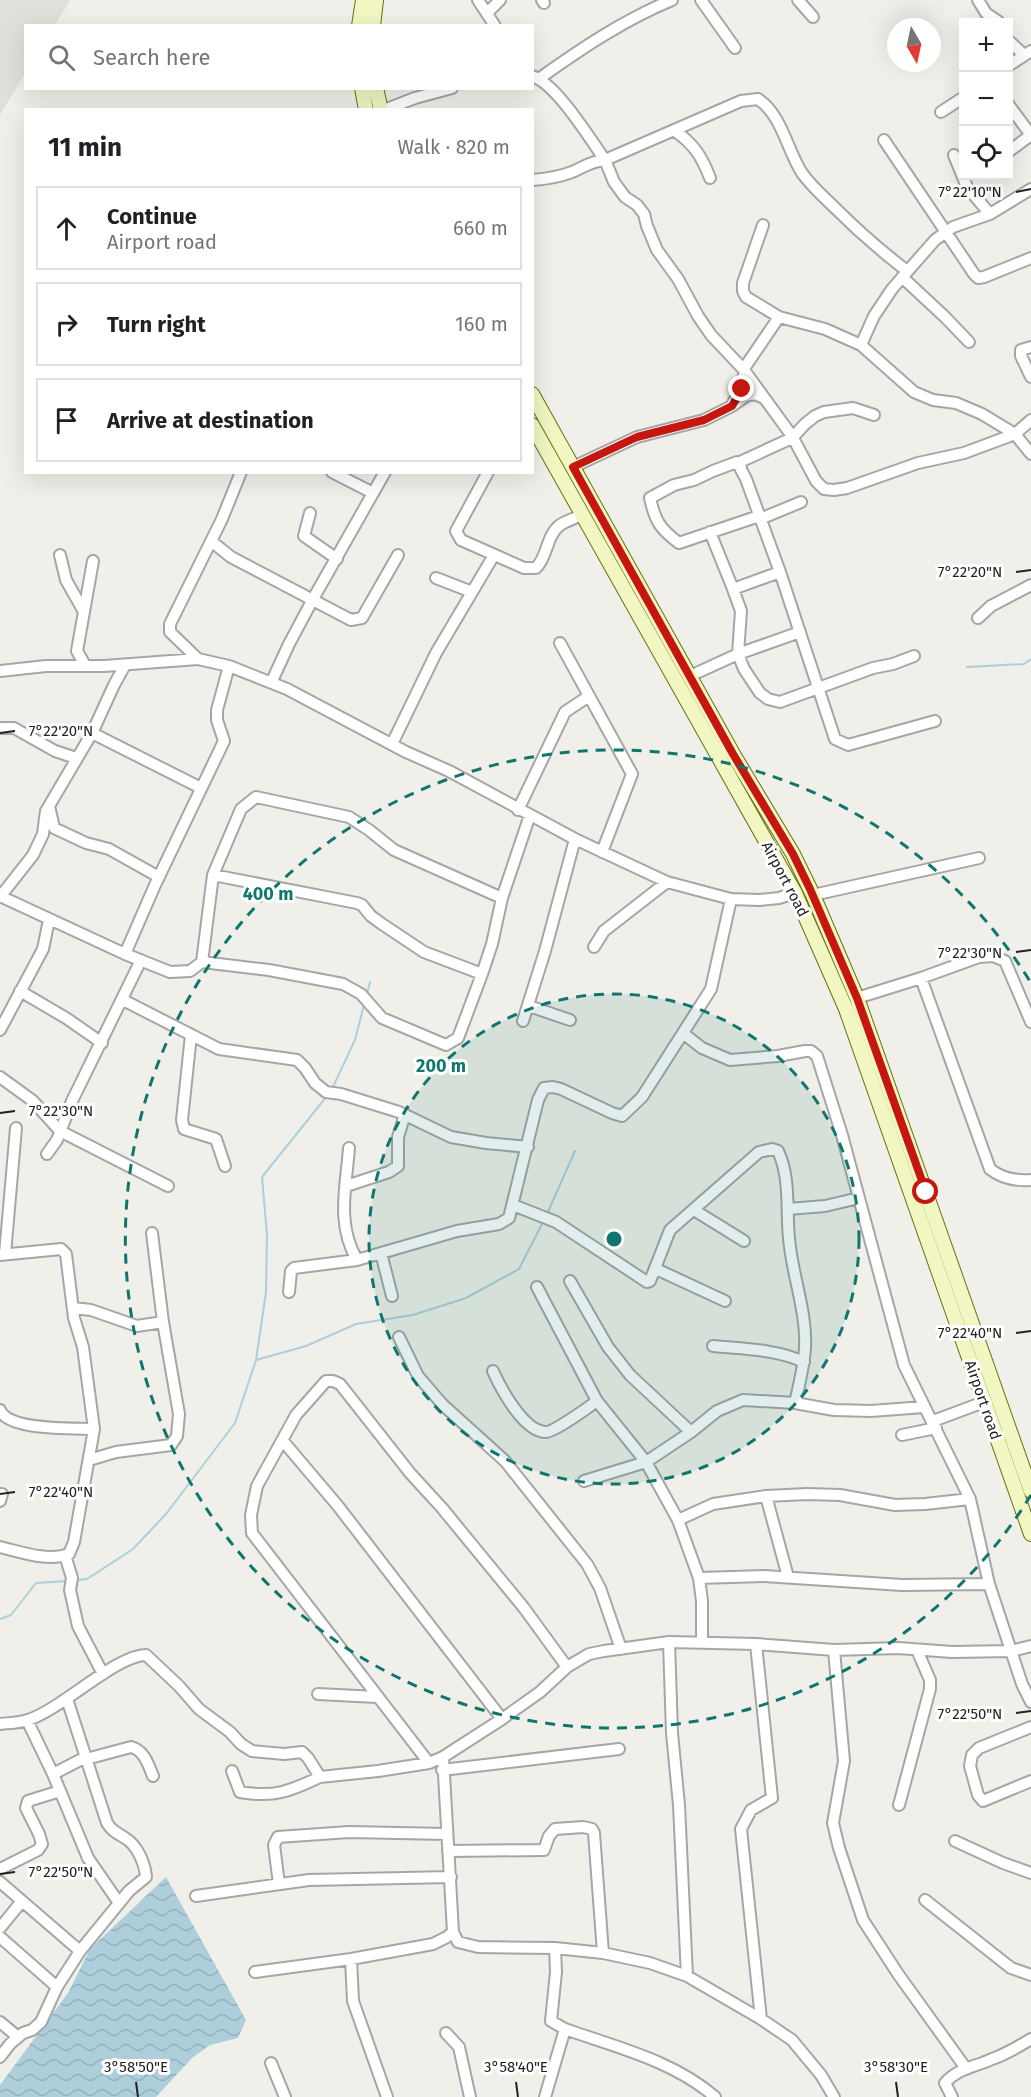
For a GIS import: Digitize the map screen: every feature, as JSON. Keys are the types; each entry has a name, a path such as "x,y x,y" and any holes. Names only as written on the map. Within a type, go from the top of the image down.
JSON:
{"main road":[{"path":"358,24 363,0"},
{"path":"373,24 376,0"},
{"path":"362,90 366,108"},
{"path":"377,90 381,108"},
{"name":"Airport road","path":"534,398 690,676 727,757 795,893 846,1009 1031,1491"},
{"name":"Airport road","path":"536,439 727,757 793,854 813,895 857,998 932,1230 984,1402 1031,1534"}],"street":[{"path":"478,0 494,24"},
{"path":"487,13 500,0"},
{"path":"672,0 641,13 536,77 567,107 605,160 624,197 637,205 644,214 657,250 678,279 698,316 711,336 744,370 792,438 816,481 824,489 834,490 865,483 918,463 964,453 1015,434 1031,420"},
{"path":"701,0 735,48"},
{"path":"798,0 813,17"},
{"path":"978,0 986,13 993,18"},
{"path":"1013,42 1028,53 1013,63"},
{"path":"388,108 445,90"},
{"path":"534,180 572,172 586,164 605,160 675,131 741,101 758,99 763,102 782,130 803,174 814,188 904,274 969,342"},
{"path":"941,112 959,100"},
{"path":"1013,111 1031,137 1013,149"},
{"path":"675,131 697,149 710,178"},
{"path":"885,140 978,278 1031,258"},
{"path":"954,155 959,163"},
{"path":"969,180 990,214"},
{"path":"861,345 874,316 904,274 935,240 953,227 990,214 1031,189"},
{"path":"763,225 743,283 746,297 779,317 825,329 861,345 914,392 982,414 1015,434 1031,454"},
{"path":"732,406 742,389 744,370 779,317"},
{"path":"1031,346 1021,350 1031,377"},
{"path":"573,467 637,437 704,420 746,396 755,394 764,398"},
{"path":"874,415 853,408 824,412 814,416 792,438 739,464 780,572 835,739 848,745 935,721"},
{"path":"741,468 737,462 694,480 674,485 650,498 652,509 663,531 679,543 760,518 801,502"},
{"path":"198,659 170,632 169,628 241,474"},
{"path":"336,474 373,493"},
{"path":"272,683 289,644 313,599 384,474"},
{"path":"487,474 456,531 461,540 494,555 524,567 536,568 543,562 551,538 559,526 582,514"},
{"path":"310,513 304,536 337,559"},
{"path":"710,532 741,611 738,654 744,669 760,693 768,699 780,702 873,668 914,656"},
{"path":"211,541 231,557 351,620 362,618 399,555"},
{"path":"60,555 66,580 83,610"},
{"path":"393,744 436,653 494,555"},
{"path":"85,665 77,651 93,561"},
{"path":"733,589 780,572"},
{"path":"436,578 472,592"},
{"path":"978,618 991,606 1031,585"},
{"path":"690,676 738,654 800,632"},
{"path":"560,643 632,774 602,852"},
{"path":"0,671 198,659 229,666 287,689 458,776 575,839 668,882 731,899 759,900 779,898 795,893"},
{"path":"125,664 92,733 46,811 43,834 33,855 0,896 125,954 170,972 190,971 202,962 269,970 343,984 361,994 382,1018 446,1045 458,1038 482,974 492,944 502,898 530,815"},
{"path":"104,666 114,685"},
{"path":"125,954 159,876 224,741 217,720 217,710 229,666"},
{"path":"518,810 565,712 589,696"},
{"path":"0,728 14,728 56,751 76,758"},
{"path":"92,733 201,788"},
{"path":"202,962 213,875 241,809 256,797 349,818 369,830 393,850 502,898"},
{"path":"49,805 54,828 86,843 109,849 159,876"},
{"path":"523,1021 575,839"},
{"path":"813,895 979,858"},
{"path":"213,875 357,903 362,905 371,916 424,952 482,974"},
{"path":"594,947 604,931 668,882"},
{"path":"289,1292 291,1271 294,1268 357,1260 457,1231 499,1224 509,1218 538,1100 544,1088 561,1089 622,1116 642,1097 711,989 731,899"},
{"path":"0,1030 42,949 49,920"},
{"path":"857,998 979,957 993,956 1005,962 1031,1022"},
{"path":"47,1154 141,960"},
{"path":"921,978 990,1169 999,1177 1010,1177 1018,1181 1031,1180"},
{"path":"20,991 102,1042"},
{"path":"123,1000 219,1049 297,1060 315,1083 326,1092 341,1094 405,1114 452,1137 528,1147"},
{"path":"529,1006 570,1020"},
{"path":"684,1034 702,1048 730,1060 778,1056 806,1050 817,1056 842,1135 904,1365 970,1499 989,1584 1031,1702"},
{"path":"192,1035 182,1120 184,1129 216,1139 225,1166"},
{"path":"0,1077 33,1101 60,1131 168,1186"},
{"path":"346,1186 388,1172 398,1166 398,1137 405,1114"},
{"path":"0,1547 39,1556 60,1557 69,1554 74,1542 94,1428 83,1347 73,1308 66,1254 61,1249 2,1255 16,1128"},
{"path":"349,1148 343,1199 344,1227 349,1246 357,1260"},
{"path":"513,1204 556,1222 647,1282 650,1281 656,1269 670,1230 759,1152 772,1149 778,1151 783,1163 790,1247 805,1347 795,1403"},
{"path":"788,1209 825,1206 859,1198"},
{"path":"694,1210 744,1241"},
{"path":"89,1460 116,1452 171,1445 177,1436 179,1413 163,1322 152,1233"},
{"path":"381,1253 392,1296"},
{"path":"656,1269 725,1301"},
{"path":"570,1281 608,1347 630,1376 692,1432"},
{"path":"537,1287 597,1401 646,1462 678,1520 699,1578 702,1601 702,1642"},
{"path":"73,1308 91,1310 137,1326 163,1322"},
{"path":"399,1337 418,1376 443,1405 505,1461 587,1564 600,1588 621,1649"},
{"path":"713,1346 785,1355 804,1362"},
{"path":"493,1371 513,1408 540,1431 550,1432 597,1401"},
{"path":"429,1762 252,1533 251,1515 257,1486 296,1415 326,1381 340,1384 410,1473 442,1508 524,1608 567,1667"},
{"path":"584,1480 646,1462 692,1432 717,1410 743,1400 795,1403 834,1410 924,1407"},
{"path":"902,1435 934,1425 984,1402"},
{"path":"0,1410 7,1420 45,1427 94,1428"},
{"path":"283,1441 338,1506 502,1719"},
{"path":"678,1520 713,1504 766,1496 840,1495 895,1505 970,1499"},
{"path":"766,1496 788,1577"},
{"path":"65,1555 72,1578 70,1590 78,1626 103,1674"},
{"path":"699,1578 764,1576 902,1585 989,1584"},
{"path":"669,1642 672,1732 680,1816 687,1976"},
{"path":"232,1771 240,1792 260,1795 294,1790 320,1777 378,1771 429,1762 443,1757 502,1719 540,1692 567,1667 589,1654 669,1642 756,1644 834,1650 952,1652 1011,1651 1031,1646"},
{"path":"756,1644 772,1798 751,1810 741,1829 761,2019"},
{"path":"834,1650 844,1761 833,1823 839,1848 863,1920 898,1974 965,2067"},
{"path":"899,1805 930,1689 930,1680 917,1650"},
{"path":"0,1724 27,1720 67,1699 103,1674 127,1661 146,1655 179,1686 199,1709 230,1731 241,1744 252,1750 284,1754 302,1752 320,1777"},
{"path":"318,1694 377,1697"},
{"path":"0,2057 18,2037 41,2022 57,1987 80,1951 129,1891 146,1877 136,1849 126,1838 113,1833 107,1823 67,1699"},
{"path":"27,1720 53,1774 88,1858 119,1903"},
{"path":"1031,1727 979,1748 972,1755 970,1766 978,1795 983,1801 1031,1781"},
{"path":"53,1774 86,1757 135,1747 144,1755 153,1776"},
{"path":"442,1770 618,1749"},
{"path":"443,1757 453,1932 458,1942 478,1947 555,1948 603,1953 650,1963 687,1976 792,2040 821,2075 834,2097"},
{"path":"0,1869 38,1850 42,1844 26,1808 28,1801 60,1791"},
{"path":"448,1851 544,1850 549,1836 555,1829 583,1827 592,1829 603,1953"},
{"path":"279,1884 274,1845 278,1837 349,1832 447,1834"},
{"path":"956,1841 1031,1873"},
{"path":"196,1896 309,1880 451,1877"},
{"path":"0,1882 80,1951"},
{"path":"925,1900 1011,1968 1031,1975"},
{"path":"0,1928 22,1901"},
{"path":"255,1972 351,1959 433,1944 453,1932"},
{"path":"0,1937 57,1987"},
{"path":"555,1948 556,1972 550,2021 565,2029 670,2067 702,2085 715,2097"},
{"path":"351,1959 353,2001 387,2097"},
{"path":"0,2022 18,2037"},
{"path":"545,2097 565,2029"},
{"path":"446,2033 459,2047 470,2097"},
{"path":"952,2097 945,2083 965,2067 990,2060 1031,2039"},
{"path":"271,2063 285,2097"}],"shaded area":[{"path":"0,0 70,0 56,24 24,24 24,75 0,115"}],"water":[{"path":"166,1877 246,2020 238,2038 210,2045 192,2058 156,2097 0,2097 0,2085 68,1993 90,1949"}],"waterway":[{"path":"967,667 1024,664 1031,659"},
{"path":"367,994 370,982"},
{"path":"332,1089 355,1040 364,1005"},
{"path":"76,1580 87,1579 133,1549 166,1514 235,1423 256,1360 266,1292 267,1235 262,1177 327,1096"},
{"path":"547,1214 575,1151"},
{"path":"256,1360 306,1346 356,1324 413,1315 466,1298 519,1269 543,1222"},
{"path":"0,1619 11,1615 36,1583 67,1581"}],"route":[{"path":"742,389 732,406 704,420 637,437 573,467 733,754 793,854 857,998 926,1192"}]}
